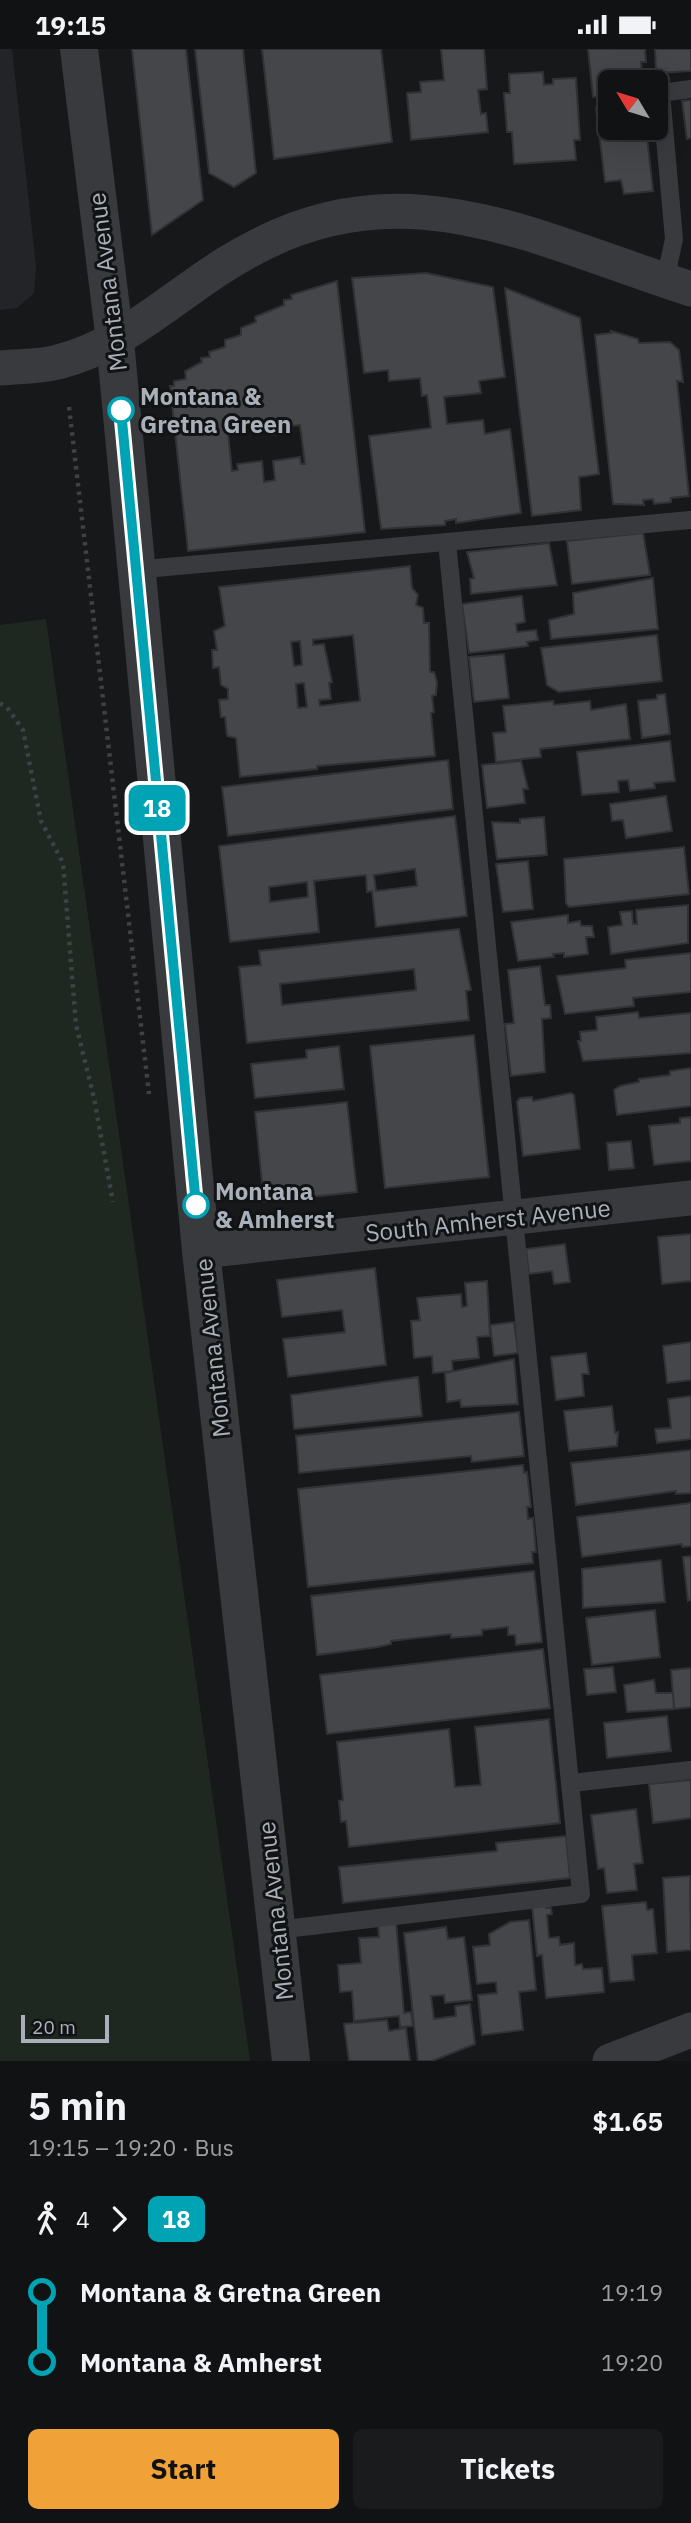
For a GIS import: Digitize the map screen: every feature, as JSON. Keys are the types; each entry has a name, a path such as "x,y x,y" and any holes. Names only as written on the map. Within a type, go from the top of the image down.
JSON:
{"street":[{"name":"Montana Avenue","path":"79,49 115,341 134,570 201,1251 291,2061"},
{"path":"0,368 57,362 115,341 225,264 276,236 332,218 369,212 407,209 490,221 678,285"},
{"name":"South Amherst Avenue","path":"201,1251 691,1198"},
{"path":"610,2061 691,2030"}],"lane":[{"path":"678,285 661,93 691,89"},
{"path":"134,570 691,520"},
{"path":"277,1930 581,1894 447,542"},
{"path":"571,1783 691,1770"}],"path":[{"path":"0,703 9,709 23,730 41,821 63,863 76,1025 94,1098 113,1202"}],"shaded area":[{"path":"0,49 12,49 36,266 34,293 17,308 0,310"},
{"path":"46,619 250,2061 0,2061 0,625"}],"building":[{"path":"132,49 186,49 203,200 152,235"},
{"path":"195,49 243,49 256,173 234,187 209,173"},
{"path":"262,49 381,49 392,142 274,159"},
{"path":"441,49 484,49 487,89 478,90 481,114 486,113 488,132 411,140 407,93 421,92 420,82 444,80"},
{"path":"588,49 645,49 646,62 641,62 642,70 598,70 598,96 593,97"},
{"path":"655,49 691,49 691,71 656,70"},
{"path":"543,72 544,85 553,84 553,79 576,78 580,140 574,140 576,160 514,164 512,132 507,132 504,93 510,93 509,74"},
{"path":"691,100 691,138 687,139 682,101"},
{"path":"600,140 647,140 653,191 624,194 621,180 605,182"},
{"path":"426,273 493,287 505,377 479,381 481,393 444,397 447,424 483,420 485,434 510,429 521,513 456,523 456,519 445,521 445,525 381,529 369,436 431,428 427,395 422,396 420,378 389,381 388,370 364,373 352,278"},
{"path":"337,281 365,532 188,551 170,386 174,386 174,381 186,379 185,371 202,362 201,358 210,357 209,352 225,347 225,340 241,335 241,328 256,322 255,317 284,305 284,300 292,299 291,295","holes":["300,425 305,464 301,464 300,457 273,461 275,480 264,482 262,461 237,464 238,470 232,471 228,433 271,428 272,435 292,432 292,426"]},
{"path":"505,288 580,318 599,474 579,477 581,510 532,516"},
{"path":"611,331 638,339 639,343 670,342 679,350 683,382 677,381 689,496 654,504 653,499 643,500 644,505 613,504 595,335 612,333"},
{"path":"643,533 650,575 572,584 567,541"},
{"path":"549,543 557,585 471,594 470,579 474,578 467,552"},
{"path":"410,566 412,588 418,595 416,605 423,608 424,623 429,623 430,672 434,672 437,682 436,695 432,696 434,712 431,713 435,756 317,766 317,769 240,777 236,738 227,736 225,717 221,717 219,700 228,699 228,689 221,685 219,667 213,668 212,650 217,650 214,631 225,626 219,587","holes":["353,635 360,701 320,706 319,700 331,699 329,683 332,682 324,644 313,645 313,640","300,641 302,665 294,666 291,642","304,683 307,707 298,708 296,684"]},
{"path":"653,578 658,629 551,639 549,620 574,614 573,593"},
{"path":"522,596 525,622 516,624 517,632 536,630 538,640 527,642 528,646 469,653 462,604"},
{"path":"657,635 662,681 559,692 547,685 541,648"},
{"path":"504,654 509,698 474,702 469,657"},
{"path":"665,694 670,734 642,738 638,701 657,699 657,695"},
{"path":"553,701 554,705 590,701 591,710 626,704 630,739 540,749 541,757 496,762 493,733 506,732 503,706"},
{"path":"670,741 675,781 654,783 655,788 630,791 628,780 618,781 619,792 582,795 577,752"},
{"path":"448,760 453,809 228,836 222,787"},
{"path":"521,761 528,789 523,789 525,803 487,808 482,765"},
{"path":"666,796 672,831 626,838 623,820 612,821 610,804"},
{"path":"455,816 467,916 376,927 372,891 367,892 366,875 314,881 319,932 230,942 219,846","holes":["415,869 417,886 376,891 374,875","307,882 308,897 270,902 269,887"]},
{"path":"544,817 547,855 497,859 492,822 520,823 520,819"},
{"path":"684,847 689,894 569,907 566,903 564,859"},
{"path":"528,861 533,909 503,912 496,864"},
{"path":"688,905 688,943 611,954 608,927 622,925 620,912 632,911 633,924 637,924 636,910"},
{"path":"568,915 568,923 580,921 581,926 592,926 594,937 586,937 588,954 564,957 564,953 553,954 554,957 518,961 511,922"},
{"path":"459,929 471,990 466,991 469,1020 247,1043 239,967 261,965 259,951","holes":["414,969 416,990 282,1005 280,984"]},
{"path":"691,953 691,992 633,998 634,1006 565,1014 557,976 626,968 625,960"},
{"path":"540,966 545,1005 550,1005 551,1018 542,1019 545,1072 511,1076 505,1024 514,1023 508,970"},
{"path":"638,1012 639,1018 691,1013 691,1053 583,1061 578,1041 581,1041 580,1032 597,1030 596,1017"},
{"path":"474,1035 489,1177 385,1188 370,1046"},
{"path":"339,1046 344,1089 255,1098 251,1064 307,1058 306,1050"},
{"path":"691,1068 691,1106 617,1115 614,1090 620,1086 639,1082 639,1079 670,1075 670,1071"},
{"path":"571,1093 574,1095 580,1149 523,1156 517,1102 520,1098 532,1097 533,1101"},
{"path":"347,1102 357,1192 264,1202 255,1112"},
{"path":"691,1117 691,1161 654,1165 649,1126 680,1123 680,1118"},
{"path":"631,1141 634,1168 609,1170 607,1143"},
{"path":"691,1234 691,1281 662,1284 658,1237"},
{"path":"565,1244 570,1282 554,1284 552,1271 529,1274 526,1249"},
{"path":"375,1268 386,1365 288,1377 283,1339 345,1332 342,1310 282,1317 277,1280"},
{"path":"487,1281 490,1336 477,1337 479,1358 452,1361 453,1371 433,1373 432,1356 414,1358 411,1321 420,1320 417,1298 461,1294 462,1307 467,1306 465,1283"},
{"path":"514,1322 518,1353 494,1356 490,1325"},
{"path":"691,1342 691,1380 667,1383 663,1346"},
{"path":"586,1353 589,1374 582,1374 584,1396 556,1400 551,1357"},
{"path":"514,1359 518,1404 461,1407 460,1400 447,1402 445,1373"},
{"path":"418,1377 422,1416 294,1429 291,1395"},
{"path":"691,1396 691,1439 657,1443 655,1429 671,1428 668,1399"},
{"path":"612,1406 615,1433 618,1432 617,1446 569,1451 564,1411"},
{"path":"519,1412 524,1456 472,1462 471,1456 299,1473 296,1436"},
{"path":"691,1450 691,1493 676,1494 676,1491 576,1505 571,1463"},
{"path":"523,1465 524,1473 527,1472 531,1507 527,1507 528,1519 533,1518 536,1552 532,1552 533,1563 308,1587 298,1489"},
{"path":"691,1503 691,1546 682,1547 682,1544 582,1557 577,1517"},
{"path":"691,1556 691,1600 688,1601 683,1557"},
{"path":"661,1560 665,1602 583,1608 582,1569"},
{"path":"534,1571 542,1642 516,1645 515,1635 508,1635 508,1627 482,1630 482,1635 451,1638 451,1634 391,1641 391,1644 378,1647 317,1655 311,1596"},
{"path":"655,1610 660,1657 592,1665 586,1618"},
{"path":"543,1649 550,1708 327,1734 320,1675"},
{"path":"613,1667 616,1692 587,1695 584,1669"},
{"path":"691,1668 691,1707 674,1709 671,1670"},
{"path":"654,1680 656,1693 673,1693 674,1709 627,1712 624,1685"},
{"path":"667,1716 671,1751 607,1758 604,1723"},
{"path":"549,1719 560,1823 349,1847 346,1821 341,1822 339,1801 343,1800 337,1742 449,1729 455,1787 481,1785 475,1727"},
{"path":"691,1780 691,1818 653,1823 649,1784"},
{"path":"636,1809 643,1863 634,1864 637,1890 607,1893 604,1868 598,1869 591,1815"},
{"path":"566,1836 570,1878 343,1903 339,1867 497,1851 496,1843"},
{"path":"690,1876 691,1950 667,1952 663,1878"},
{"path":"646,1902 647,1910 653,1909 657,1953 632,1955 634,1980 610,1982 602,1906"},
{"path":"546,1904 546,1908 551,1908 552,1914 547,1915 549,1938 559,1937 560,1945 574,1943 575,1965 582,1964 583,1969 602,1968 604,1992 546,1998 542,1955 537,1956 532,1905"},
{"path":"529,1920 536,1990 519,1992 523,2030 482,2035 478,1995 497,1993 496,1982 477,1984 473,1947 490,1945 489,1934 510,1922"},
{"path":"396,1922 404,2013 411,2012 413,2026 400,2027 399,2016 354,2021 352,1991 340,1992 338,1965 361,1963 359,1938 379,1937 378,1924"},
{"path":"446,1927 448,1939 464,1937 472,2000 445,2003 444,1995 431,1996 434,2019 456,2016 455,2006 470,2004 475,2044 432,2061 418,2061 404,1933"},
{"path":"387,2020 389,2031 406,2028 410,2061 349,2061 344,2024"}],"bus line":[{"name":"18","path":"121,410 196,1205"}],"place":[{"name":"Montana & Gretna Green","path":"121,410"},
{"name":"Montana & Amherst","path":"196,1205"}]}
